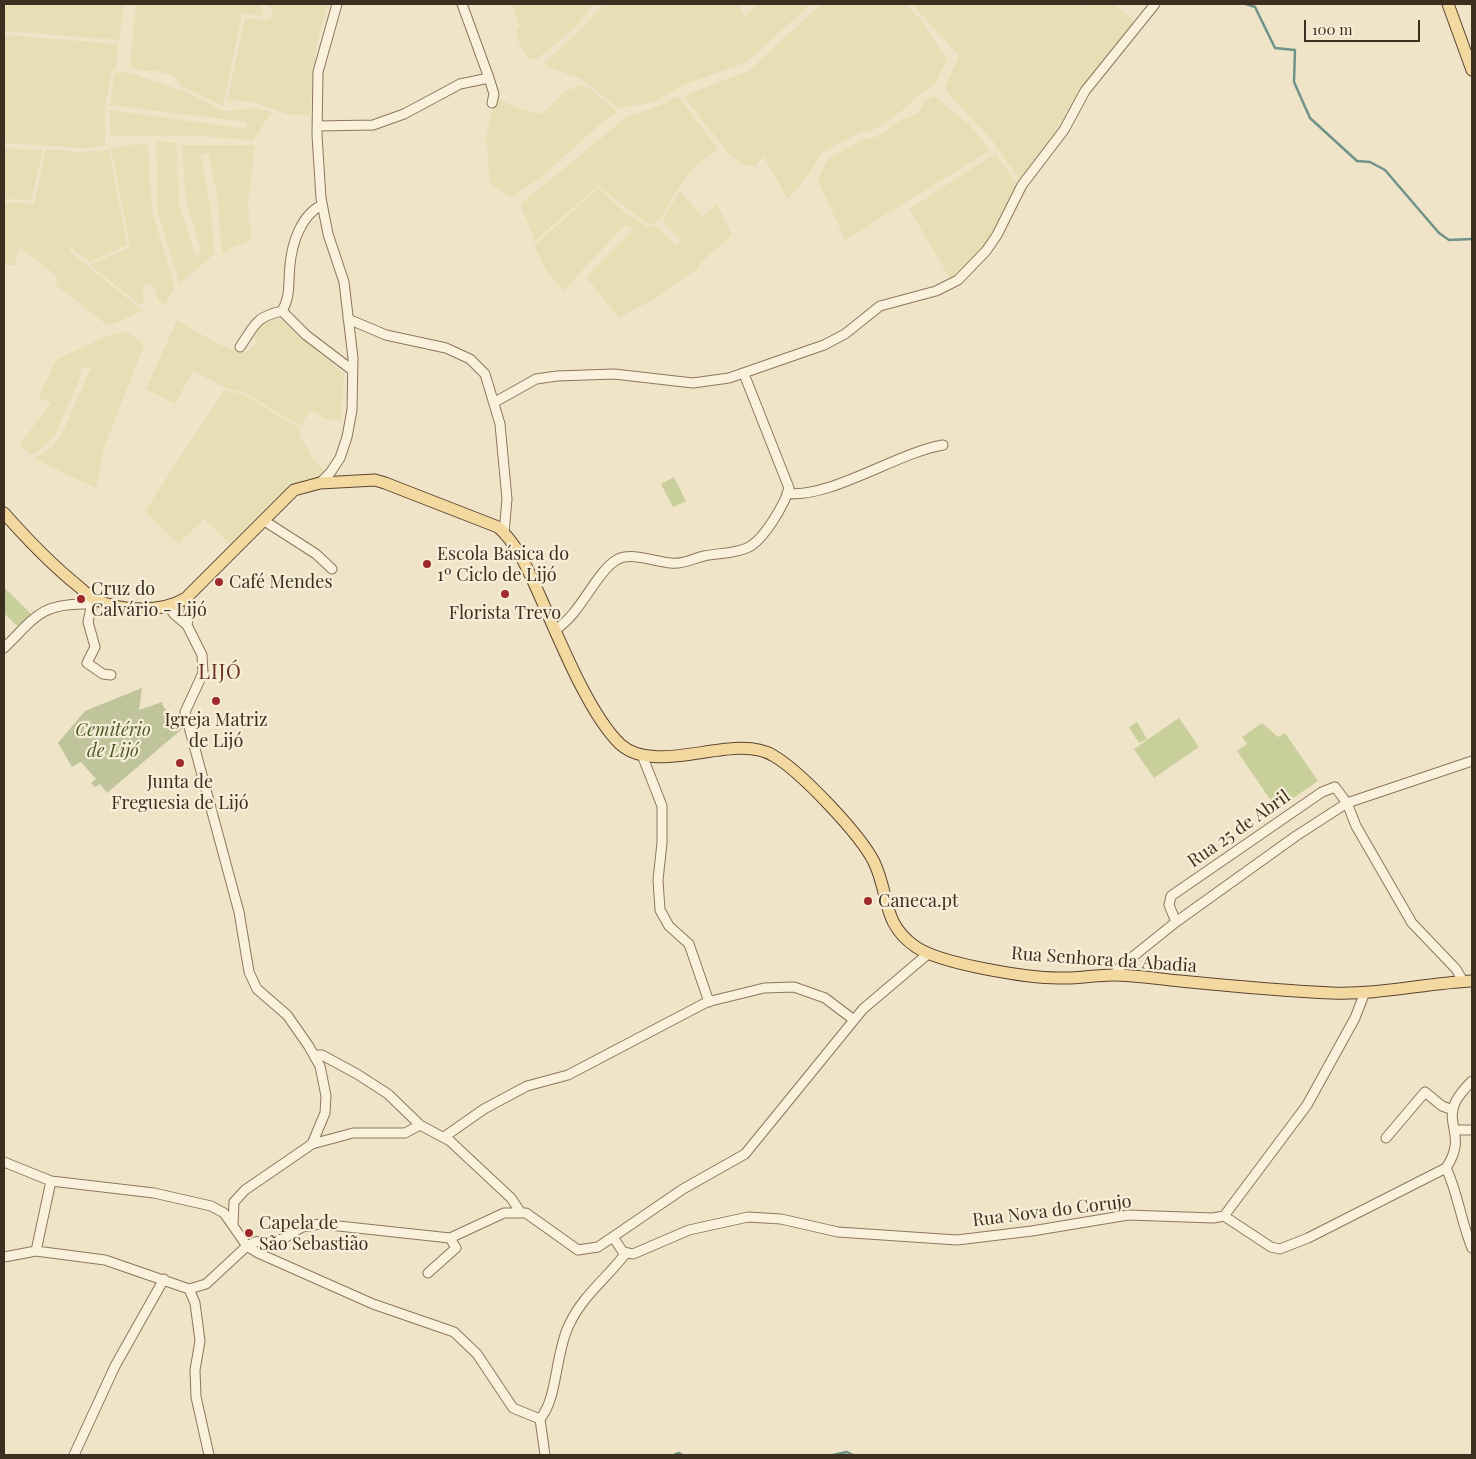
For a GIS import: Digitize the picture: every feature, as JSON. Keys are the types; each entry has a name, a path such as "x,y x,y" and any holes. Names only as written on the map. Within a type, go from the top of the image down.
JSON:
{"main road":[{"path":"1448,4 1472,70"},
{"name":"Rua Senhora da Abadia","path":"169,607 186,598 294,490 320,483 375,480 498,527 504,533 525,564 582,685 604,724 620,744 642,755 663,756 742,749 770,753 782,761 819,796 860,841 877,869 891,921 916,947 929,953 989,969 1053,978 1114,975 1337,994 1468,981"},
{"path":"4,513 40,554 94,598 139,608 169,607"}],"street":[{"path":"320,483 330,473 340,458 348,437 352,410 352,370 344,282 328,234 322,205 318,126 318,72 337,4"},
{"path":"462,4 494,94 492,104"},
{"path":"495,402 536,379 557,376 614,374 693,383 744,374 779,359 824,345 845,334 880,306 936,291 958,280 986,251 997,235 1022,185 1064,130 1086,91 1155,4"},
{"path":"318,126 373,125 404,114 460,84 489,78"},
{"path":"240,347 260,318 269,313 282,311 288,302 290,264 300,228 314,209 322,205"},
{"path":"282,311 306,335 352,370"},
{"path":"348,319 386,335 446,348 470,359 484,374 495,402 500,424 507,499 504,533"},
{"path":"555,630 564,624 587,598 602,574 619,559 631,557 674,564 749,547 765,530 786,500 789,488 744,374"},
{"path":"787,494 800,495 815,491 891,462 943,445"},
{"path":"263,520 316,554 332,569"},
{"path":"4,648 46,608 61,605 87,604 94,598"},
{"path":"94,598 88,622 95,647 87,663 103,674 111,675"},
{"path":"186,598 190,605 187,625"},
{"path":"169,607 187,625 202,655 202,673 185,712 239,912 249,972 257,989 287,1015 320,1066 326,1096 325,1113 312,1144"},
{"path":"642,755 662,806 662,842 658,880 660,910 669,926 689,944 709,1002"},
{"path":"1114,975 1120,967 1176,922 1296,836 1347,803 1472,760"},
{"name":"Rua 25 de Abril","path":"1176,922 1169,905 1171,896 1322,792 1335,787 1347,803"},
{"path":"1347,803 1356,826 1412,923 1468,981"},
{"path":"4,1257 36,1251 105,1260 164,1278 189,1289 206,1284 247,1246 255,1242 283,1239 302,1227 320,1224 450,1238 504,1213 526,1212 578,1250 598,1247 684,1189 735,1161 752,1149 872,999 929,953"},
{"path":"444,1137 484,1109 527,1086 568,1075 709,1002 764,988 794,987 825,998 854,1020"},
{"path":"1365,992 1355,1018 1306,1106 1224,1216 1271,1247 1280,1249 1308,1238 1446,1168 1456,1148 1453,1110 1460,1095 1472,1081"},
{"path":"314,1055 322,1055 388,1094 420,1125 444,1137 487,1174 517,1204 521,1213"},
{"path":"1386,1138 1426,1092 1442,1106 1453,1110"},
{"path":"4,1162 51,1181 154,1193 211,1206 222,1206 234,1202 245,1190 312,1144 353,1133 405,1133 420,1125"},
{"path":"1455,1130 1472,1130"},
{"path":"1446,1168 1456,1195 1462,1225 1472,1248"},
{"path":"36,1251 51,1181"},
{"path":"233,1226 234,1202"},
{"path":"211,1206 224,1213 247,1246 373,1304 454,1332 477,1354 513,1408 540,1419"},
{"name":"Rua Nova do Corujo","path":"626,1253 633,1254 689,1230 748,1218 781,1219 838,1232 957,1240 1032,1231 1128,1215 1213,1218 1224,1216"},
{"path":"545,1455 544,1435 540,1419 551,1398 560,1346 580,1303 626,1253 623,1252 614,1237"},
{"path":"428,1273 456,1248 450,1238"},
{"path":"74,1455 115,1366 164,1278"},
{"path":"189,1289 195,1303 200,1341 195,1370 196,1397 209,1455"}],"shaded area":[{"path":"4,4 124,4 119,40 4,31"},
{"path":"136,4 262,4 263,16 242,13 223,106 181,86 174,76 157,71 142,71 130,66"},
{"path":"265,4 328,4 316,46 310,116 286,114 257,103 238,100 227,102 245,18 268,20 272,16 273,9 265,6"},
{"path":"512,4 593,4 578,24 564,37 538,58 530,59 520,46 516,31 520,26"},
{"path":"600,4 738,4 745,17 757,4 811,4 745,63 688,83 653,102 618,108 582,79 553,69 544,63 585,26 603,5"},
{"path":"821,4 905,4 918,16 947,60 934,85 918,95 903,110 872,131 861,132 821,153 809,174 788,199 763,156 755,167 743,164 730,155 683,96 749,71"},
{"path":"912,4 1083,4 1086,7 1091,4 1115,4 1135,22 1082,90 1061,130 1019,179 992,140 948,93 945,87 959,56"},
{"path":"4,35 118,44 116,67 111,72 105,109 105,146 83,148 4,143"},
{"path":"120,72 134,74 183,91 225,111 255,108 272,112 253,140 201,136 111,136 109,110 247,129 247,122 110,105 114,75"},
{"path":"580,85 590,89 618,112 603,122 539,179 511,197 490,184 486,137 492,111 498,99 523,110 542,114 564,92"},
{"path":"678,96 718,149 693,168 677,190 660,220 649,225 598,186 535,241 520,204 627,117 664,104"},
{"path":"934,96 969,124 990,150 845,240 818,180 828,159 864,139 877,137 898,122 918,113 925,101"},
{"path":"156,141 176,143 179,205 196,257 201,251 186,200 182,145 255,145 248,203 251,241 231,248 222,254 217,195 208,153 200,154 209,198 215,253 180,284 158,214"},
{"path":"144,143 148,147 152,211 175,288 165,304 159,302 152,283 142,286 144,302 140,305 90,265 130,247 111,148"},
{"path":"4,148 43,150 31,200 4,199"},
{"path":"46,149 80,152 109,150 127,245 90,262 71,248 69,251 143,311 108,326 56,285 57,276 18,246 16,265 4,265 4,202 34,204"},
{"path":"995,154 1018,185 992,237 968,266 951,280 909,209"},
{"path":"598,188 626,213 648,227 655,225 676,245 681,240 662,221 680,191 702,217 717,204 732,235 698,265 699,268 654,299 619,318 586,277 634,229 626,224 563,291 547,271 534,246"},
{"path":"279,318 344,374 341,421 326,419 311,410 300,426 245,393 226,388 193,371 175,404 146,389 177,320 218,344 239,352 249,351 258,340 252,336 258,327 267,320"},
{"path":"128,332 144,345 104,448 96,488 35,459 52,447 62,434 91,368 82,367 80,378 56,433 38,452 31,455 19,445 52,402 38,398 56,360 106,336"},
{"path":"224,390 245,395 300,429 300,436 315,462 326,471 316,479 297,483 274,499 230,544 204,519 179,544 145,511"}],"green space":[{"path":"674,477 686,501 673,507 661,484"},
{"path":"4,587 31,614 18,627 4,613"},
{"name":"Cemitério de Lijó","path":"142,688 139,710 162,702 163,706 182,729 107,793 100,784 95,787 91,783 96,779 81,762 72,767 58,743 85,711"},
{"path":"1179,718 1199,747 1154,778 1134,749"},
{"path":"1137,722 1147,739 1139,743 1129,727"},
{"path":"1262,723 1278,737 1285,733 1318,781 1286,803 1283,799 1274,805 1237,751 1247,744 1242,737"}],"waterway":[{"path":"1246,4 1255,7 1275,48 1295,50 1294,82 1310,118 1357,161 1370,162 1385,170 1439,233 1449,240 1472,239"},
{"path":"833,1455 847,1452 853,1455"},
{"path":"674,1455 679,1453 682,1455"}],"place":[{"name":"Escola Básica do 1º Ciclo de Lijó","path":"427,564"},
{"name":"Café Mendes","path":"219,582"},
{"name":"Florista Trevo","path":"505,594"},
{"name":"Cruz do Calvário - Lijó","path":"81,599"},
{"name":"Igreja Matriz de Lijó","path":"216,701"},
{"name":"Junta de Freguesia de Lijó","path":"180,763"},
{"name":"Caneca.pt","path":"868,901"},
{"name":"Capela de São Sebastião","path":"249,1233"}],"district":[{"name":"LIJÓ","path":"220,673"}]}
